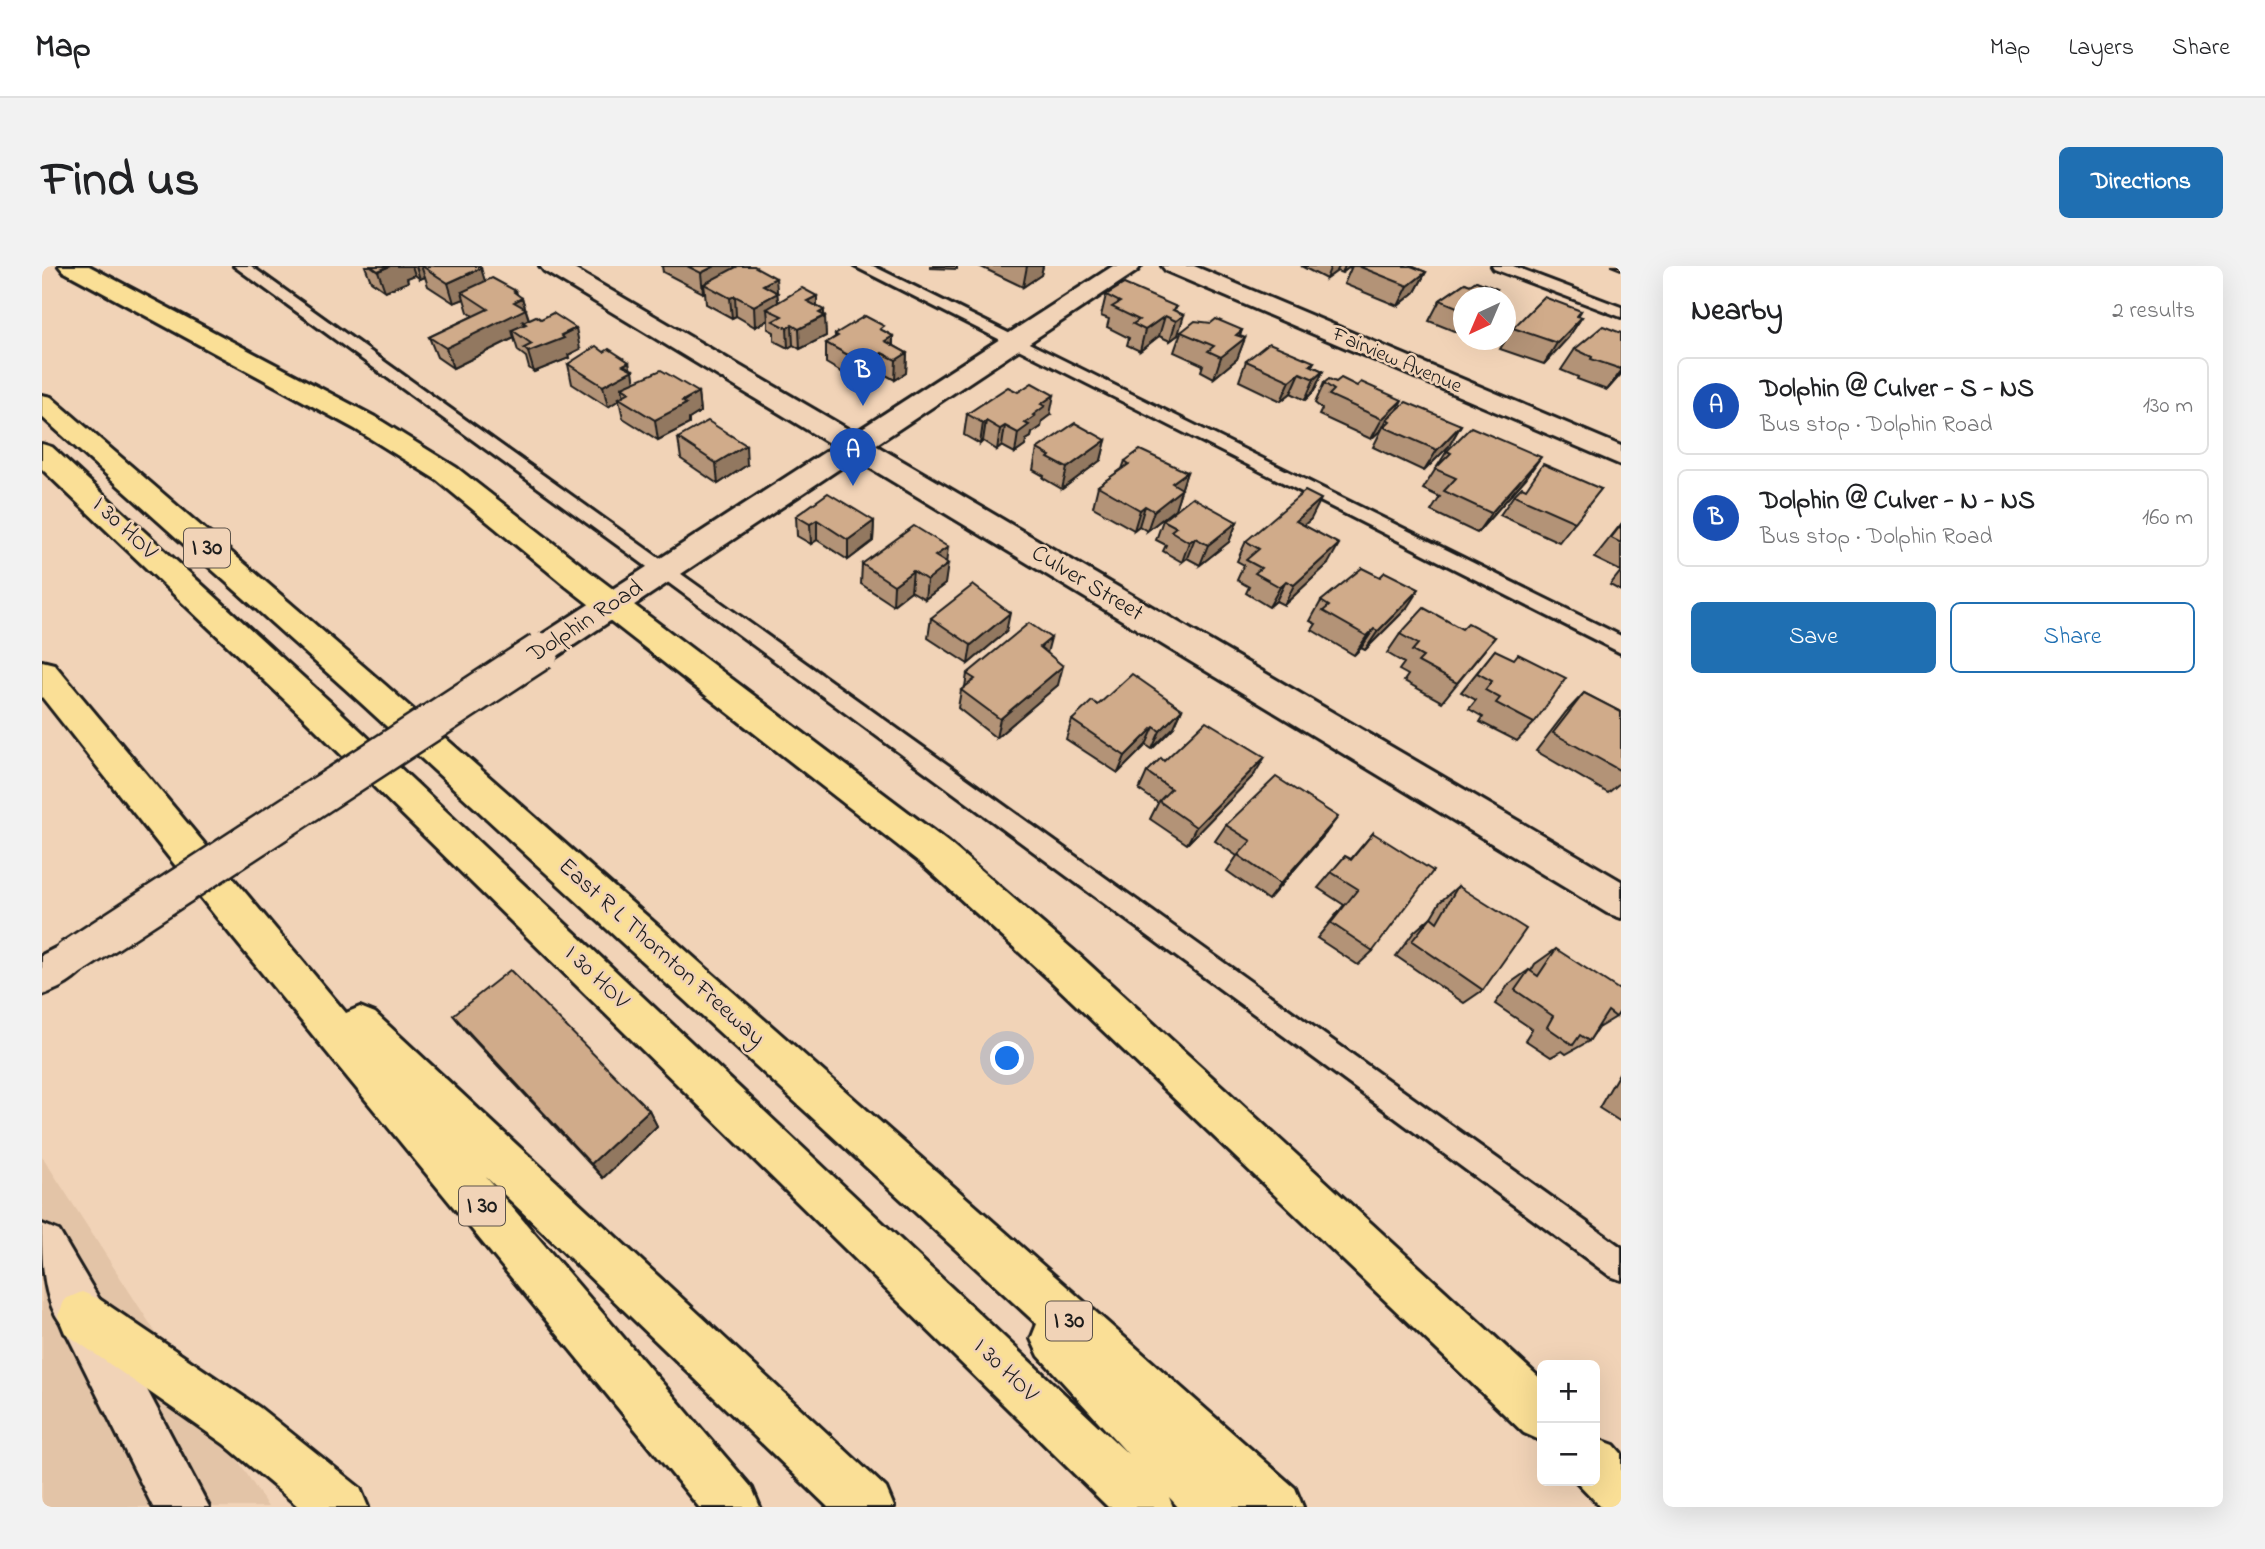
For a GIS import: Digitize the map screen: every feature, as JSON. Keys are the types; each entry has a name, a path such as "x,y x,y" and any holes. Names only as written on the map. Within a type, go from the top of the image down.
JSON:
{"highway":[{"path":"71,266 365,423 447,474 611,604 936,853 1065,968 1537,1410"},
{"name":"East R L Thornton Freeway","path":"42,403 372,693 1276,1507"},
{"name":"I 30 HOV","path":"42,453 327,720 1146,1507"},
{"name":"I 30","path":"42,673 231,906 733,1507"},
{"path":"231,906 867,1507"},
{"path":"862,1134 1214,1507"},
{"path":"82,1316 242,1426 341,1507"},
{"path":"1600,1469 1621,1489"}],"street":[{"name":"Culver Street","path":"552,266 1621,901"},
{"name":"Dolphin Road","path":"56,967 1129,266"},
{"name":"Fairview Avenue","path":"1174,266 1621,456"},
{"path":"42,1248 82,1316 182,1507"}],"lane":[{"path":"241,266 666,570 1621,1265"},
{"path":"860,266 1621,645"},
{"path":"1499,266 1621,312"}],"shaded area":[{"path":"42,1156 268,1507 42,1507"}],"building":[{"path":"371,266 390,266 378,271"},
{"path":"422,266 479,266 481,268 448,283"},
{"path":"687,266 715,266 701,273"},
{"path":"738,266 754,266 776,278 763,285 778,293 754,306 735,296 730,298 704,284"},
{"path":"1358,266 1411,266 1426,272 1408,286"},
{"path":"492,278 516,291 514,292 522,298 514,302 526,309 446,348 429,337 488,309 462,292"},
{"path":"1476,281 1492,287 1459,287 1465,283 1470,285"},
{"path":"1124,284 1177,307 1173,310 1184,315 1176,321 1165,316 1145,330 1133,324 1139,320 1112,307 1120,302 1106,295"},
{"path":"802,288 817,296 807,301 824,310 819,313 825,316 799,329 792,325 787,328 773,321 782,316 767,309"},
{"path":"1453,291 1453,305 1440,300"},
{"path":"1544,297 1581,311 1577,316 1582,317 1557,343 1516,329 1516,325"},
{"path":"553,313 576,328 561,335 564,338 528,352 524,348 532,344 512,330 536,316 541,319"},
{"path":"865,316 884,326 880,329 893,336 885,341 907,353 896,360 882,353 871,360 855,351 848,355 826,343 838,336 835,334"},
{"path":"1216,319 1242,330 1236,335 1245,338 1221,357 1208,351 1214,346 1181,332 1195,321 1211,323"},
{"path":"1603,326 1621,333 1621,369 1591,359 1592,357 1575,349"},
{"path":"1269,343 1314,362 1310,365 1323,371 1314,379 1300,373 1290,381 1246,361"},
{"path":"596,346 604,352 609,349 629,362 623,365 633,370 603,386 568,364"},
{"path":"661,370 698,392 682,401 686,404 655,420 619,398 630,392 622,387"},
{"path":"1341,378 1357,386 1361,382 1402,400 1382,419 1329,395 1334,390 1324,383 1329,379 1336,382"},
{"path":"1032,383 1054,395 1041,404 1045,406 1025,423 1029,425 1018,433 1005,426 1000,429 986,421 983,423 967,414 1008,387 1018,392"},
{"path":"1406,402 1461,425 1437,450 1384,427 1390,421 1387,419"},
{"path":"708,421 746,445 716,463 678,438"},
{"path":"1075,423 1106,440 1067,468 1037,449"},
{"path":"1471,427 1541,457 1491,513 1444,491 1456,478 1435,469 1451,453 1447,451"},
{"path":"1140,450 1187,472 1172,483 1182,489 1154,511 1145,506 1140,510 1098,486 1129,464 1125,461"},
{"path":"1543,464 1601,489 1575,522 1514,495 1522,487 1526,489"},
{"path":"1305,491 1321,499 1296,521 1339,544 1294,585 1286,581 1280,587 1255,573 1261,568 1246,560 1259,549 1246,541"},
{"path":"828,493 874,521 848,540 817,520 810,524 796,516"},
{"path":"1192,497 1237,522 1208,545 1195,538 1189,542 1171,531 1176,527 1163,520"},
{"path":"1621,525 1621,543 1611,538"},
{"path":"914,526 948,547 935,556 948,564 927,580 913,571 894,585 862,564"},
{"path":"1362,568 1380,577 1385,572 1419,589 1378,631 1374,629 1367,636 1323,611 1329,606 1321,601"},
{"path":"973,585 1010,613 971,645 931,618"},
{"path":"1424,608 1462,629 1468,623 1495,637 1457,683 1418,662 1423,657 1412,651 1418,644 1400,634"},
{"path":"1029,623 1051,638 1040,647 1063,666 1000,719 961,690 975,679 967,674"},
{"path":"1495,650 1514,659 1518,654 1566,678 1534,723 1496,703 1500,698 1485,690 1492,681 1477,673"},
{"path":"1132,674 1182,709 1160,731 1154,727 1125,756 1072,720 1092,701 1098,705"},
{"path":"1584,693 1621,712 1621,771 1553,733"},
{"path":"1206,721 1265,757 1196,827 1159,801 1171,789 1147,772 1161,758 1164,761"},
{"path":"1276,777 1338,817 1280,884 1238,855 1251,841 1226,825"},
{"path":"1373,833 1433,871 1373,951 1331,923 1358,889 1331,872 1345,856 1351,860"},
{"path":"1458,886 1526,929 1483,990 1412,941 1431,917 1437,922"},
{"path":"1556,949 1621,991 1621,1010 1616,1017 1608,1011 1589,1041 1580,1035 1573,1045 1547,1027 1553,1016 1515,990 1529,970 1538,976"},
{"path":"510,970 649,1110 591,1164 453,1015"}],"place":[{"name":"Dolphin @ Culver - N - NS","path":"863,406"},
{"name":"Dolphin @ Culver - S - NS","path":"853,486"}]}
